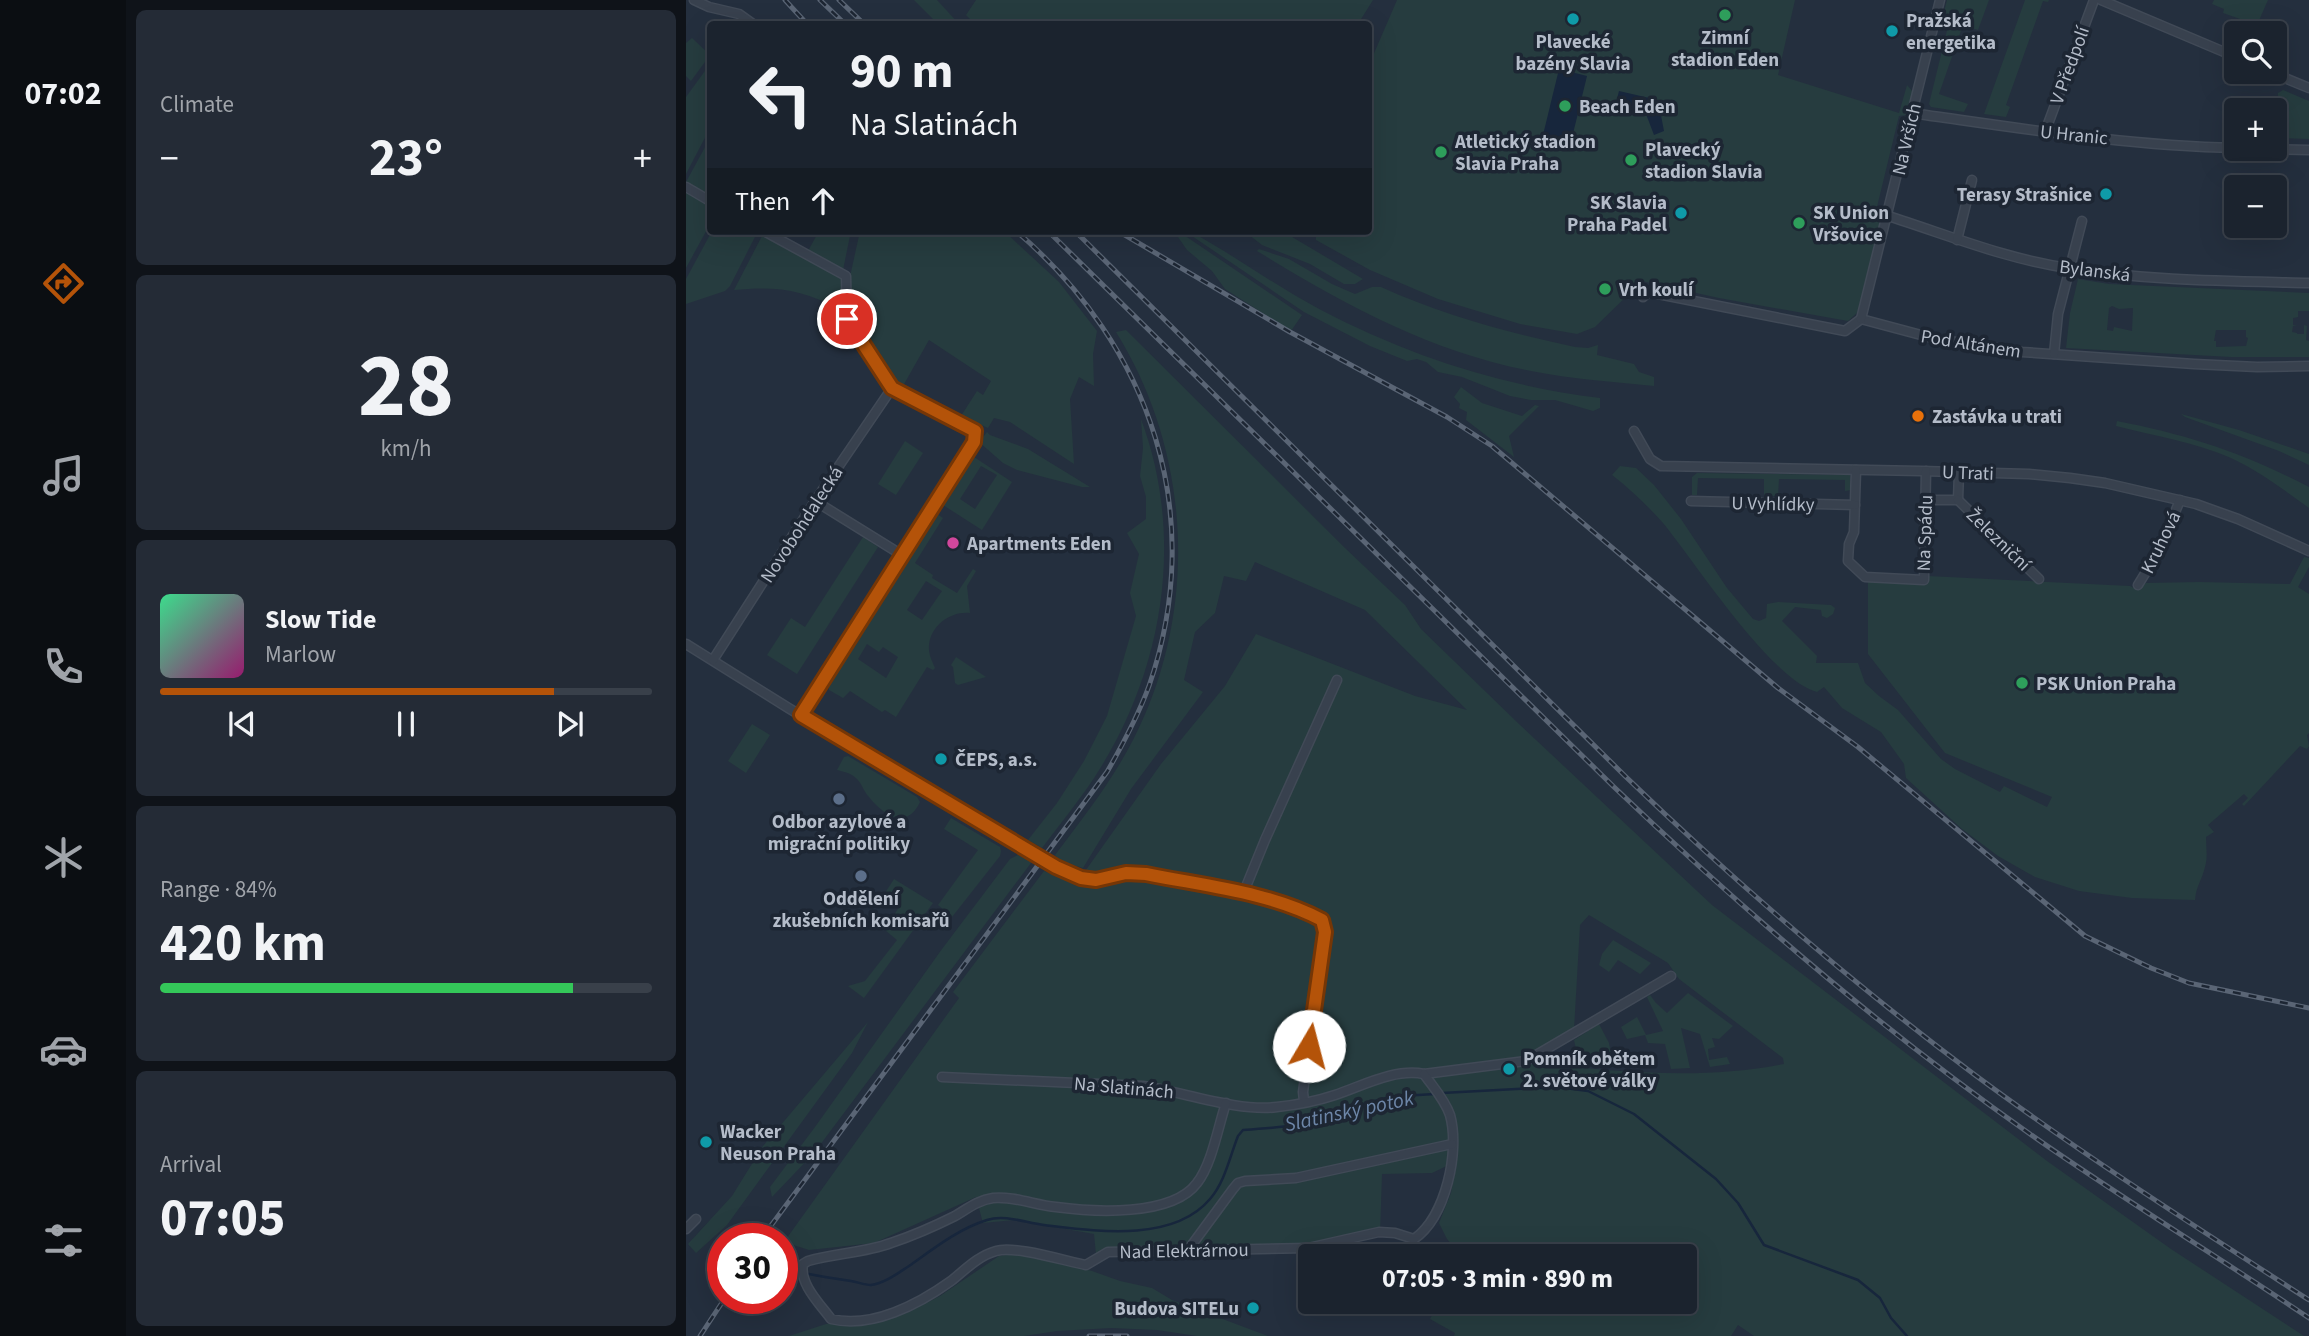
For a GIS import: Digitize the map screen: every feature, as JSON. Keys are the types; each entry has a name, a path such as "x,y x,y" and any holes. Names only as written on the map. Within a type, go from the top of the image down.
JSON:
{"street":[{"path":"694,0 709,7 739,14 749,21"},
{"name":"Na Vrších","path":"1861,319 1940,0"},
{"name":"V Předpolí","path":"2045,132 2094,0"},
{"path":"2101,0 2224,52"},
{"path":"2287,79 2309,88"},
{"name":"U Hranic","path":"1911,113 2045,132 2224,148"},
{"path":"2287,150 2309,150"},
{"path":"1957,240 1972,180"},
{"path":"686,187 707,199"},
{"name":"Bylanská","path":"1888,216 1992,251 2069,269 2170,279 2309,283"},
{"path":"2054,354 2058,314 2082,221"},
{"path":"771,235 846,276 847,319 892,388 975,431 974,442 801,715"},
{"path":"1643,297 1648,292 1845,331 1861,319"},
{"name":"Pod Altánem","path":"1861,319 1936,339 2022,352 2194,364 2309,366"},
{"name":"Novobohdalecká","path":"713,660 892,388"},
{"name":"U Trati","path":"1634,431 1650,459 1661,466 1959,472 2070,478 2105,483 2180,500 2238,519 2309,551"},
{"path":"1855,505 1856,470"},
{"name":"Na Spádu","path":"1855,505 1854,532 1849,544 1848,561 1865,577 1924,580 1926,471"},
{"path":"1926,500 1958,500 1959,472"},
{"path":"816,500 902,555"},
{"name":"Železniční","path":"1958,500 2039,579"},
{"name":"Kruhová","path":"2138,584 2160,549 2180,500"},
{"name":"U Vyhlídky","path":"1691,501 1855,505"},
{"path":"686,644 1020,846 1081,878 1096,880 1126,873 1146,874 1297,907 1322,920 1325,932 1303,1092 1304,1101"},
{"path":"1243,894 1337,680"},
{"name":"Na Slatinách","path":"942,1077 1143,1086 1263,1108 1333,1095 1383,1078 1415,1072 1424,1074 1526,1061 1671,976"},
{"path":"1188,1250 1241,1182 1290,1179 1452,1144 1451,1123 1441,1098 1424,1074"},
{"path":"798,1268 821,1257 893,1243 955,1216 981,1200 991,1198 1091,1210 1138,1208 1170,1202 1191,1191 1202,1176 1226,1103"},
{"name":"Nad Elektrárnou","path":"803,1264 806,1283 831,1319 864,1319 912,1306 934,1293 978,1259 998,1250 1020,1250 1086,1265 1108,1252 1308,1248 1379,1232 1395,1233 1414,1239 1423,1233 1437,1210 1447,1185 1452,1144"},
{"path":"686,1229 696,1219"}],"green space":[{"path":"914,0 937,0 956,21 935,21"},
{"path":"976,0 1373,0 1360,21 972,21 966,15"},
{"path":"1397,0 1795,0 1778,75 1899,113 1907,85 1913,92 1907,115 1899,116 1876,211 1882,214 1882,218 1858,312 1848,321 1637,280 1633,290 1595,327 1577,334 1520,324 1438,299 1370,270 1316,240 1316,235 1372,235 1372,58"},
{"path":"1947,0 1989,0 1978,30 1963,25 1939,94 1968,104 1964,112 1931,107 1929,104 1950,18 1944,12"},
{"path":"2025,0 2049,0 2043,1 2006,105 2010,107 2006,117 1984,114"},
{"path":"2214,0 2268,0 2259,21 2246,21 2223,13 2224,9 2212,4"},
{"path":"692,38 707,52 707,59 691,81 686,76 686,43"},
{"path":"707,68 707,134 686,174 686,97"},
{"path":"2283,90 2309,101 2309,139 2287,138 2287,98 2278,98 2278,93"},
{"path":"707,144 707,195 686,182"},
{"path":"686,190 707,202 707,230 686,268"},
{"path":"710,235 756,235 725,291 686,304 686,279"},
{"path":"765,235 840,277 843,281 844,306 838,309 813,297 788,290 734,290"},
{"path":"817,235 850,235 843,270 808,251"},
{"path":"859,235 1008,235 1059,282 1097,331 1093,354 1094,386 1079,377 1070,399 1074,464 1010,422 994,418 988,428 961,416 977,391 983,395 991,381 929,340 903,386 886,373 861,334 868,323 864,305 857,295 849,295"},
{"path":"1184,235 1302,315 1291,331 1225,289 1212,271 1187,250 1178,237"},
{"path":"1190,235 1196,235 1305,301 1388,341 1422,355 1492,377 1563,393 1600,398 1600,408 1593,411 1555,400 1531,400 1510,396 1462,377 1438,372 1426,362 1417,359 1407,361 1370,346 1304,312"},
{"path":"1249,235 1289,235 1363,279 1355,284 1344,284 1310,264 1262,245"},
{"path":"1259,249 1289,259 1355,294 1372,287 1381,287 1452,315 1501,329 1575,347 1588,348 1598,345 1597,355 1634,364 1639,372 1654,377 1654,386 1546,374 1458,351 1389,324 1355,307 1257,251"},
{"path":"2078,279 2109,284 2309,293 2309,311 2298,311 2298,317 2293,318 2293,325 2297,326 2293,326 2292,332 2304,334 2304,325 2307,326 2309,357 2231,357 2066,348","holes":["2112,306 2119,309 2133,308 2132,331 2114,327 2113,331 2107,330 2109,308","2216,330 2246,330 2246,346 2216,347"]},
{"path":"1126,330 1405,605 1421,629 1712,905 2047,1161 2171,1249 2304,1336 1754,1336 1738,1325 1731,1336 1454,1336 1455,1333 1430,1319 1433,1314 1697,1314 1697,1244 1451,1244 1439,1223 1451,1193 1457,1161 1432,1173 1382,1174 1380,1235 1340,1244 1298,1244 1298,1251 1096,1255 1094,1234 1014,1220 983,1223 976,1197 874,1243 809,1250 798,1246 798,1223 959,998 953,992 1044,871 1076,884 1161,764 1225,686 1256,634 1415,696 1467,710 1365,610 1255,562 1246,581 1224,576 1215,613 1195,632 1184,680 1203,692 1131,789 1083,868 1059,861 1055,855 1097,799 1133,740 1154,691 1169,639 1177,587 1178,534 1172,481 1160,429 1141,379 1116,332","holes":["1589,915 1668,963 1679,979 1783,1058 1784,1064 1720,1072 1657,1073 1530,1063 1574,1030 1580,925"]},
{"path":"1461,387 1482,403 1522,416 1535,405 1539,406 1509,436 1514,457 1466,420 1467,412 1459,408 1460,404 1454,397"},
{"path":"2181,414 2309,454 2309,465 2279,451"},
{"path":"1141,419 1154,463 1162,507 1164,552 1161,597 1153,642 1123,727 1101,767 1042,848 1028,840 1057,803 1084,761 1107,716 1136,616 1130,593 1139,554 1127,533 1146,519 1146,497 1140,476 1143,448"},
{"path":"2117,421 2192,439 2262,464 2309,487 2309,508 2231,458 2189,443 2116,426"},
{"path":"987,432 1028,449 1090,487 1017,470 1003,463 979,442"},
{"path":"905,441 923,453 896,495 878,484"},
{"path":"974,457 1012,482 982,530 943,505","holes":["981,466 997,475 975,509 960,499"]},
{"path":"1620,466 1636,468 1654,485 1681,519 1727,588 1753,619 1759,621 1766,618 1767,604 1778,602 1831,605 1835,608 1833,614 1827,618 1822,616 1821,610 1795,607 1782,621 1817,656 1816,663 1858,663 1865,683 1898,710 1941,759 2000,792 2004,786 2047,807 2052,797 1945,753 1868,654 1868,581 1928,584 1928,576 2130,586 2138,590 2146,583 2290,584 2304,557 2309,558 2309,567 2298,587 2309,594 2309,746 2307,749 2300,746 2244,806 2242,804 2248,798 2244,794 2208,825 2214,832 2206,837 2206,863 2195,900 2132,898 2079,891 2035,877 1998,856 1962,829 1906,778 1904,764 1881,732 1842,708 1824,687 1817,692 1798,683 1778,666 1735,618 1663,523 1612,475"},
{"path":"1697,473 1850,475 1851,490 1845,491 1845,480 1779,479 1778,496 1764,496 1764,479 1698,478 1697,495 1692,495 1692,477"},
{"path":"937,514 943,518 915,563 933,575 932,578 957,593 973,569 976,571 967,586 970,613 949,617 934,631 929,648 935,668 933,670 927,667 896,717 885,710 882,712 850,691 843,698 829,690 829,684","holes":["926,581 942,591 922,620 907,610","867,644 879,652 883,647 898,657 886,678 858,659"]},
{"path":"863,537 878,547 797,674 767,655 791,618 805,627"},
{"path":"956,657 986,677 958,685 955,683 951,665"},
{"path":"752,724 770,735 746,773 728,761"},
{"path":"848,756 917,797 920,802 915,811 902,818 881,810 855,777 837,770 844,757"},
{"path":"951,818 1000,847 1001,851 1000,856 952,917 938,905 978,850 944,829"},
{"path":"1018,855 1029,859 1031,863 814,1153 772,1197 770,1187 942,949 1010,859"},
{"path":"894,879 933,903 864,998 848,986 865,981 897,940 885,930 899,907 883,896"},
{"path":"1613,940 1651,963 1640,974 1618,960 1609,972 1599,965 1602,954"},
{"path":"1688,993 1733,1026 1719,1039 1712,1038 1715,1047 1708,1049 1709,1060 1727,1057 1730,1064 1710,1067 1700,1034 1681,1028 1690,1068 1671,1069 1665,1044 1648,1043 1645,1035 1627,1039 1621,1027 1637,1017 1646,1035 1663,1031 1647,997 1650,995 1667,1013"},
{"path":"868,1022 852,1053 728,1223 707,1223 732,1196 763,1146"},
{"path":"1599,1024 1609,1043 1613,1065 1579,1062 1574,1040"},
{"path":"707,1223 707,1243 696,1253 688,1244"},
{"path":"1019,1253 1152,1288 1172,1300 1268,1336 1197,1336 1157,1330 1111,1328 1024,1336 789,1336 826,1324 877,1321 907,1313 940,1296 999,1256"}],"water":[{"name":"Beach Eden","path":"1559,69 1587,76 1571,142 1543,135"},
{"path":"1619,91 1658,100 1664,131 1654,135 1646,114 1615,107"}],"waterway":[{"name":"Slatinský potok","path":"1442,1093 1557,1087 1588,1091 1634,1114 1716,1179 1738,1203 1764,1245 1858,1280 1880,1298 1891,1318 1907,1336"},
{"name":"Slatinský potok","path":"809,1274 866,1285 876,1284 896,1275 956,1234 994,1218 1109,1231 1155,1228 1176,1222 1194,1213 1210,1199 1223,1177 1238,1136 1243,1130 1308,1123 1382,1099 1435,1094"}],"railway":[{"path":"785,0 804,21"},
{"path":"820,0 842,21"},
{"path":"839,0 861,21"},
{"path":"773,1223 1107,772 1145,697 1166,622 1172,559 1168,497 1155,438 1133,380 1102,327 1063,277 1020,235"},
{"path":"1052,235 1614,787 1764,924 1921,1053 2030,1134 2309,1318"},
{"path":"1079,235 1625,776 1709,855 1796,931 1884,1005 2016,1105 2309,1300"},
{"path":"1125,235 1290,332 1447,417 1492,446 1778,688 1858,747 2085,936 2189,983 2309,1008"},
{"path":"700,1336 714,1314"},
{"path":"1089,1336 1127,1336"}],"place":[{"name":"Zimní stadion Eden","path":"1725,15"},
{"name":"Plavecké bazény Slavia","path":"1573,19"},
{"name":"Pražská energetika","path":"1892,31"},
{"name":"Beach Eden","path":"1565,106"},
{"name":"Atletický stadion Slavia Praha","path":"1441,152"},
{"name":"Plavecký stadion Slavia","path":"1631,160"},
{"name":"Terasy Strašnice","path":"2106,194"},
{"name":"SK Slavia Praha Padel","path":"1681,213"},
{"name":"SK Union Vršovice","path":"1799,223"},
{"name":"Vrh koulí","path":"1605,289"},
{"name":"Zastávka u trati","path":"1918,416"},
{"name":"Apartments Eden","path":"953,543"},
{"name":"PSK Union Praha","path":"2022,683"},
{"name":"ČEPS, a.s.","path":"941,759"},
{"name":"Odbor azylové a migrační politiky","path":"839,799"},
{"name":"Oddělení zkušebních komisařů","path":"861,876"},
{"name":"Pomník obětem 2. světové války","path":"1509,1069"},
{"name":"Wacker Neuson Praha","path":"706,1142"},
{"name":"Budova SITELu","path":"1253,1308"}],"route":[{"path":"847,319 892,388 975,431 974,442 801,715 1056,867 1081,878 1096,880 1126,873 1146,874 1275,900 1297,907 1322,920 1325,932 1309,1046"}]}
